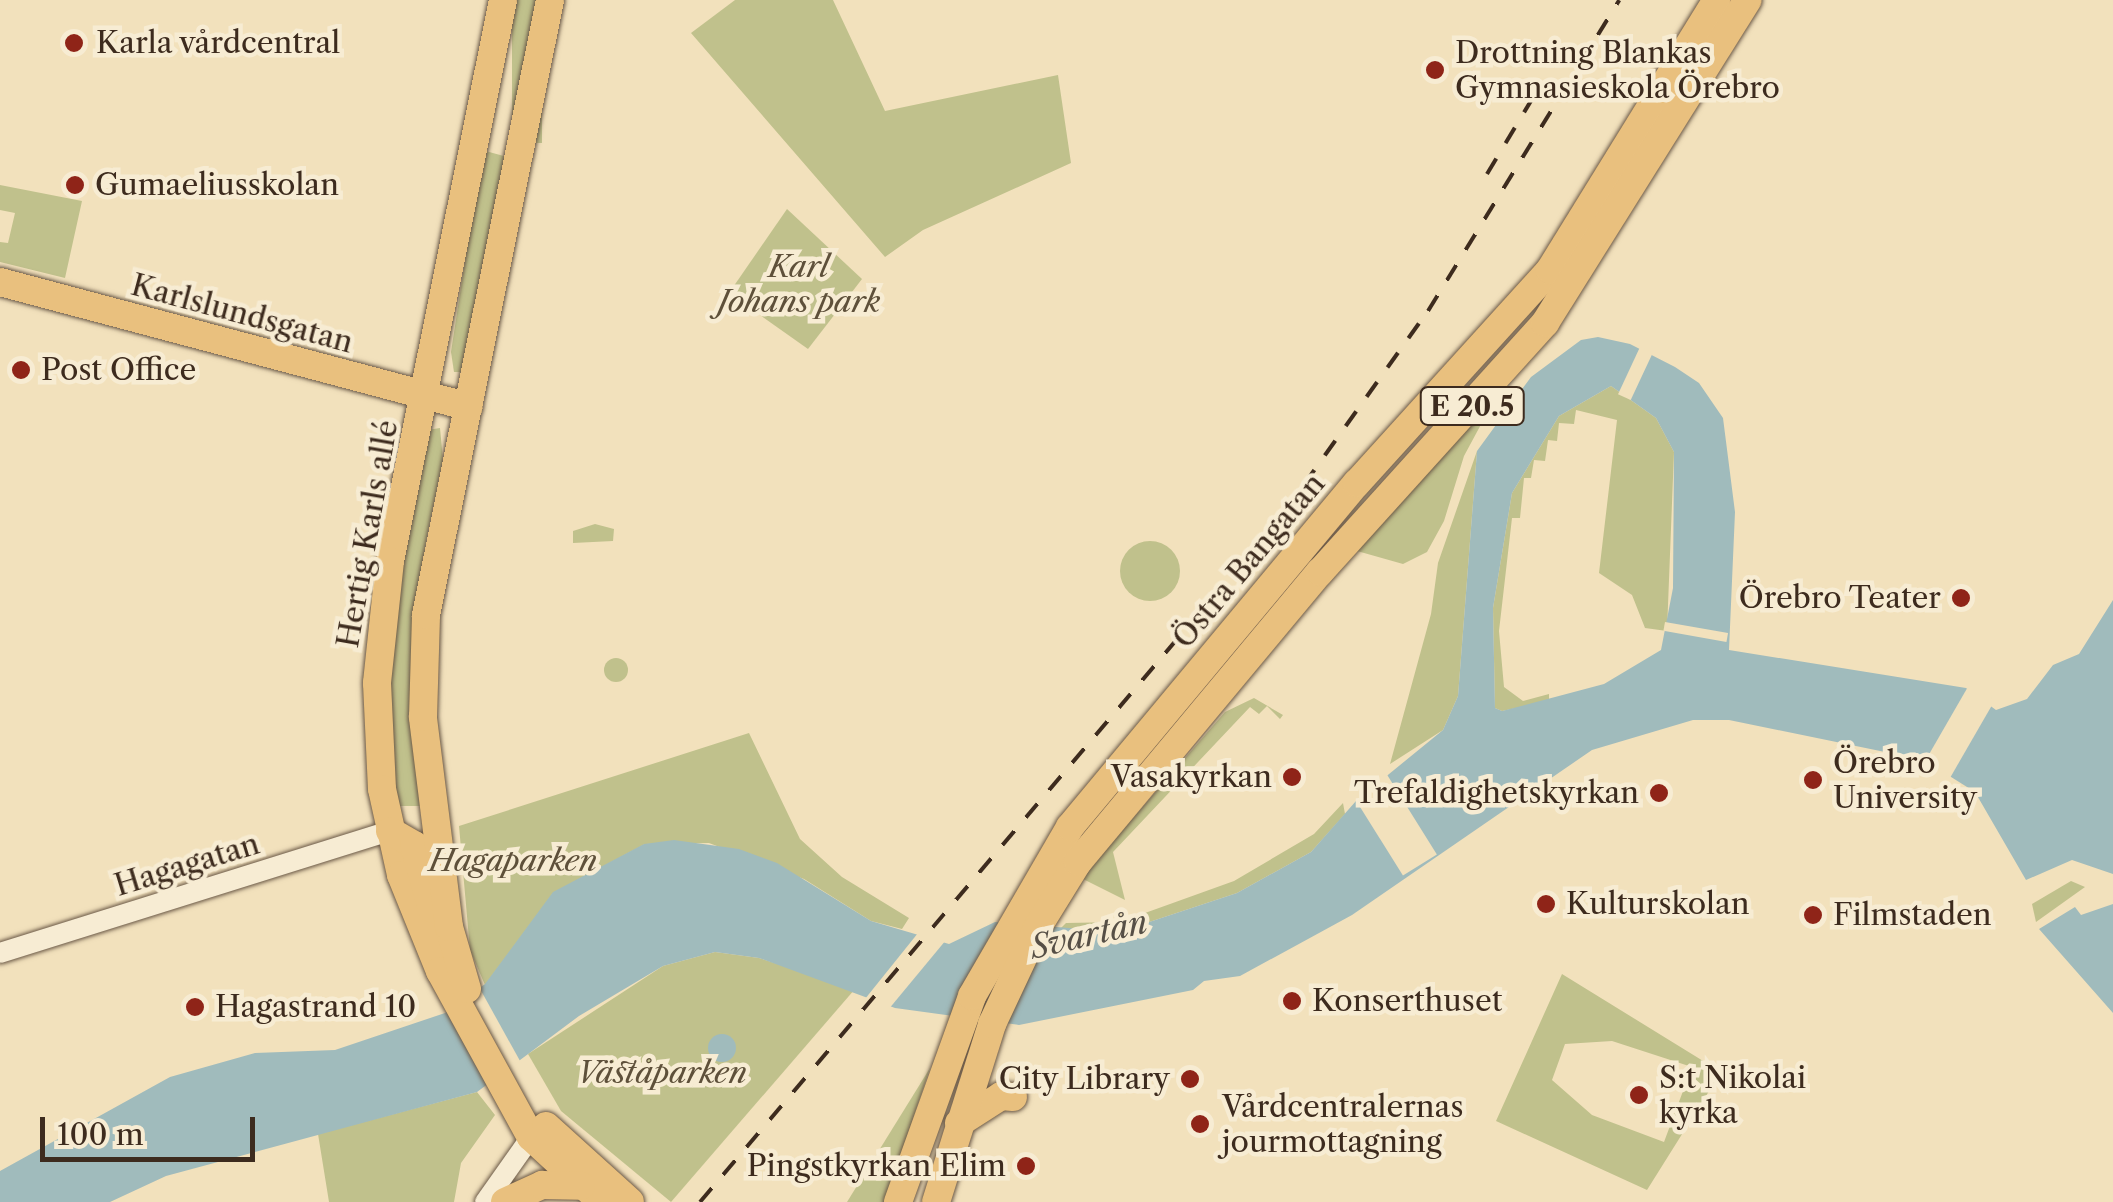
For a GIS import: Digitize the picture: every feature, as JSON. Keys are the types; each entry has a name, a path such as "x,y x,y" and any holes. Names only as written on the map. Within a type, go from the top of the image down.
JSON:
{"main road":[{"name":"Hertig Karls allé","path":"503,0 380,628 378,727 390,831 416,917 542,1135 592,1194"},
{"name":"Hertig Karls allé","path":"462,997 423,717 425,632 436,550 462,440 550,0"},
{"name":"Östra Bangatan","path":"1234,652 1320,572 1545,323 1653,133 1717,0"},
{"name":"Östra Bangatan","path":"898,1202 962,1022 1022,926 1110,822 1234,652 1288,563 1523,305 1748,0"},
{"name":"Karlslundsgatan","path":"0,282 468,408"},
{"path":"434,351 455,396 468,408"},
{"path":"425,396 462,440"},
{"path":"390,831 435,820"},
{"path":"390,831 414,844 437,925 452,944"},
{"name":"Östra Bangatan","path":"936,1202 1022,926"},
{"path":"946,1063 974,1072"},
{"path":"946,1063 957,1082 952,1113 959,1123 1001,1096 1013,1097"},
{"name":"Hertig Karls allé","path":"542,1135 630,1202"},
{"path":"505,1202 542,1185 592,1194"}],"street":[{"name":"Hagagatan","path":"0,953 390,831"},
{"path":"485,1202 515,1162 542,1135"}],"green space":[{"path":"512,0 542,0 542,143 512,143"},
{"path":"735,0 833,0 885,111 1058,75 1071,163 923,230 885,257 691,33"},
{"path":"482,150 511,158 468,372 454,372 451,352"},
{"path":"0,185 82,201 65,278 0,262 0,242 8,243 15,213 0,210"},
{"name":"Karl Johans park","path":"787,209 862,279 808,349 729,293"},
{"path":"1611,386 1656,418 1674,452 1667,631 1645,628 1632,595 1599,573 1617,420 1576,410 1574,424 1559,423 1557,441 1548,440 1545,461 1534,460 1531,478 1524,478 1520,518 1512,518 1499,631 1504,687 1523,701 1549,694 1549,701 1502,711 1495,708 1493,608 1512,493 1559,416"},
{"path":"1487,400 1492,404 1464,456 1444,521 1427,552 1403,564 1350,549"},
{"path":"440,428 443,460 425,547 417,659 422,806 395,806 388,765 391,612 427,430"},
{"path":"1477,451 1458,696 1443,730 1390,764 1431,614 1438,563"},
{"path":"595,524 614,529 613,541 573,543 573,531"},
{"path":"1150,541 1171,550 1180,571 1171,592 1150,601 1129,592 1120,571 1129,550"},
{"path":"616,658 628,670 616,682 604,670"},
{"path":"1254,698 1283,715 1280,719 1267,706 1259,714 1250,707 1113,852 1125,900 1081,878 1225,712"},
{"name":"Hagaparken","path":"749,733 800,839 842,877 909,918 902,929 871,921 804,879 709,843 645,844 553,893 485,985 470,950 459,826"},
{"path":"1343,803 1345,814 1311,852 1237,893 1119,932 1058,931 1066,923 1120,922 1234,881 1314,834"},
{"path":"2071,881 2085,887 2036,922 2032,904"},
{"name":"Väståparken","path":"715,952 759,958 855,989 671,1202 561,1111 528,1054 663,966"},
{"path":"1562,974 1721,1072 1647,1190 1496,1121","holes":["1612,1041 1692,1067 1664,1142 1592,1115 1552,1080 1565,1044"]},
{"path":"930,1068 885,1202 847,1202"},
{"path":"477,1092 495,1115 461,1163 454,1202 329,1202 318,1134"}],"water":[{"name":"Svartån","path":"1598,337 1630,344 1675,367 1699,383 1723,418 1735,512 1729,650 1966,688 1996,710 2027,699 2053,665 2079,654 2113,600 2113,874 2072,860 2026,880 1975,792 1924,760 1729,720 1693,720 1592,750 1352,915 1240,976 1204,981 1193,990 1019,1025 895,1008 759,958 715,952 663,966 579,1016 477,1092 166,1176 110,1202 0,1202 0,1171 170,1077 255,1053 335,1050 445,1013 485,984 553,892 644,844 674,840 739,849 777,863 871,921 949,944 995,922 1119,932 1237,893 1311,852 1356,801 1443,730 1458,696 1477,451 1531,377 1581,340","holes":["1611,386 1656,418 1674,452 1673,588 1661,650 1604,684 1502,711 1495,708 1493,608 1512,493 1559,416"]},
{"path":"2113,904 2113,1013 2039,929 2075,907 2081,915"},
{"path":"722,1034 732,1038 736,1048 732,1058 722,1062 712,1058 708,1048 712,1038"}],"pier":[{"path":"1640,347 1653,353 1631,400 1618,394"},
{"path":"1665,622 1728,633 1726,642 1663,631"},
{"path":"1969,685 1995,700 1950,778 1924,763"},
{"path":"1386,773 1437,854 1403,876 1352,794"},
{"path":"918,933 946,940 888,1010 865,999"},
{"path":"479,987 522,1065 488,1084 445,1006"}],"railway":[{"path":"700,1202 1283,514 1428,311 1619,0"},
{"path":"1487,174 1538,89"}],"place":[{"name":"Karla vårdcentral","path":"74,43"},
{"name":"Drottning Blankas Gymnasieskola Örebro","path":"1435,70"},
{"name":"Gumaeliusskolan","path":"75,185"},
{"name":"Post Office","path":"21,370"},
{"name":"Örebro Teater","path":"1961,598"},
{"name":"Vasakyrkan","path":"1292,777"},
{"name":"Örebro University","path":"1813,780"},
{"name":"Trefaldighetskyrkan","path":"1659,793"},
{"name":"Kulturskolan","path":"1546,904"},
{"name":"Filmstaden","path":"1813,915"},
{"name":"Konserthuset","path":"1292,1001"},
{"name":"Hagastrand 10","path":"195,1007"},
{"name":"City Library","path":"1190,1079"},
{"name":"S:t Nikolai kyrka","path":"1639,1095"},
{"name":"Vårdcentralernas jourmottagning","path":"1200,1124"},
{"name":"Pingstkyrkan Elim","path":"1026,1166"}]}
